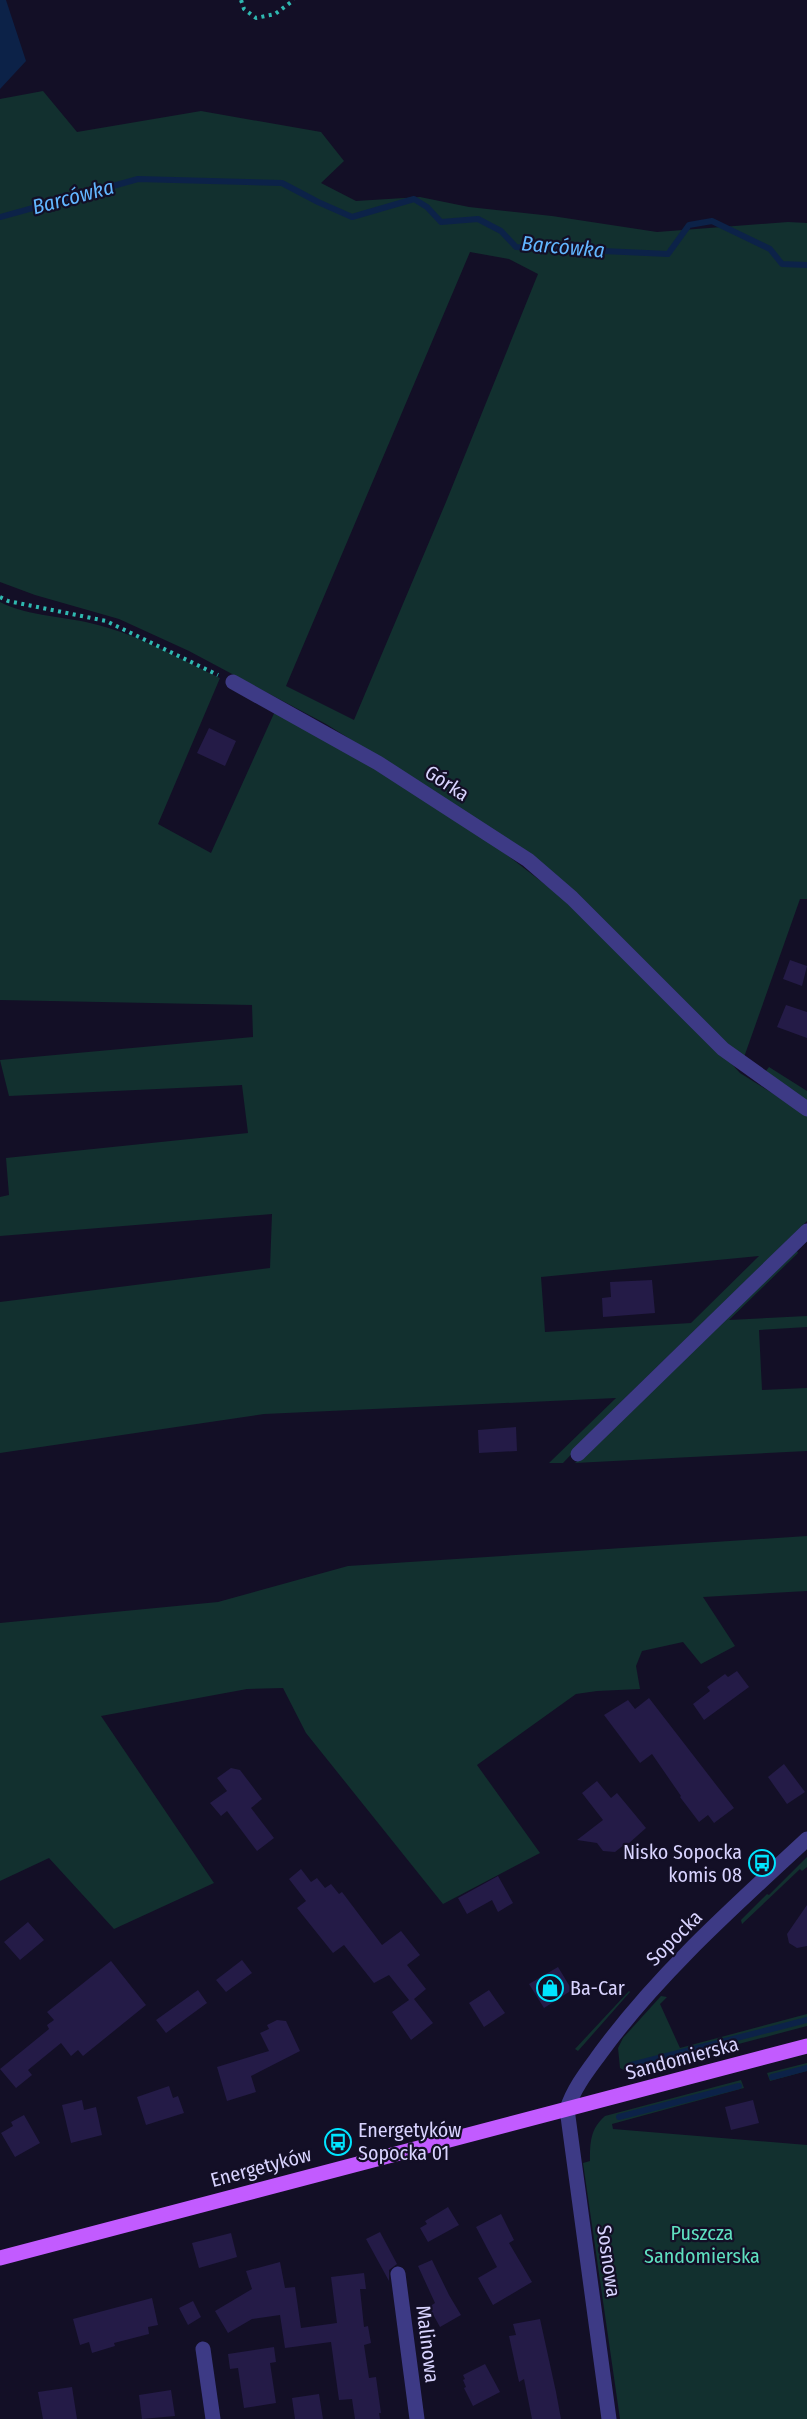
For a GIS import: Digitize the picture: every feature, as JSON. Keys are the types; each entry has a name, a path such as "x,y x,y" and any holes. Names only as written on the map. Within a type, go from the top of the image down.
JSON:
{"main road":[{"name":"Sandomierska","path":"567,2109 807,2046"},
{"name":"Energetyków","path":"0,2258 567,2109"}],"street":[{"name":"Górka","path":"233,681 378,764 528,860 572,898 723,1049 807,1108"},
{"path":"578,1454 807,1231"},
{"name":"Sopocka","path":"567,2109 578,2085 620,2026 646,1996 807,1839"},
{"name":"Sosnowa","path":"567,2109 609,2419"},
{"name":"Malinowa","path":"398,2274 417,2419"},
{"path":"203,2349 213,2419"}],"path":[{"path":"242,0 244,9 256,18 274,14 294,0"},
{"path":"0,597 8,601 106,621 233,681"}],"green space":[{"path":"43,91 77,132 201,111 321,132 344,161 321,183 356,201 420,197 469,207 552,216 657,232 788,222 807,223 807,899 800,899 743,1060 730,1062 740,1073 807,1115 807,1221 626,1397 563,1463 549,1463 616,1398 264,1414 0,1453 0,1302 270,1268 272,1214 0,1236 0,1197 9,1195 6,1158 248,1133 242,1085 9,1096 0,1060 253,1037 252,1005 0,1000 0,602 23,611 86,622 130,635 220,678 158,824 211,853 276,709 335,743 498,848 577,909 598,916 433,791 326,724 189,651 119,619 35,595 0,582 0,99","holes":["470,252 509,259 538,274 446,502 354,720 286,686","759,1256 691,1323 545,1332 541,1277"]},
{"path":"769,1067 807,1091 807,1102 763,1075"},
{"path":"796,1249 798,1253 729,1320 807,1316 807,1327 759,1330 762,1390 807,1388 807,1451 575,1463"},
{"path":"807,1536 807,1591 703,1597 735,1646 701,1664 683,1642 642,1651 636,1666 640,1689 576,1694 477,1765 540,1853 443,1904 306,1733 283,1688 247,1689 101,1716 214,1883 114,1929 49,1858 0,1881 0,1623 218,1602 348,1566"},
{"path":"807,1857 807,1867 802,1871 800,1869 742,1924 741,1920"},
{"path":"629,1991 578,2051 575,2049"},
{"path":"661,1996 667,1997 660,2004 680,2048 807,2014 807,2026 629,2073 620,2068 618,2048 623,2038"},
{"path":"807,2063 807,2071 770,2081 767,2073"},
{"name":"Puszcza Sandomierska","path":"741,2080 744,2088 612,2124 613,2129 807,2145 807,2419 620,2419 583,2163 590,2161 594,2131 605,2116"}],"water":[{"path":"0,0 6,0 26,61 0,89"}],"building":[{"path":"209,728 236,741 225,766 197,753"},
{"path":"790,960 807,966 802,986 783,979"},
{"path":"786,1005 807,1012 807,1038 777,1027"},
{"path":"652,1280 655,1313 603,1317 602,1298 611,1297 610,1282"},
{"path":"516,1427 517,1451 479,1453 478,1430"},
{"path":"737,1671 749,1687 704,1720 693,1704 710,1691 707,1687 725,1674 728,1677"},
{"path":"649,1698 734,1808 714,1823 708,1815 699,1822 652,1754 640,1763 604,1715 628,1700 635,1709"},
{"path":"784,1764 805,1792 787,1804 768,1777"},
{"path":"231,1768 240,1770 262,1799 251,1808 274,1838 257,1851 227,1811 221,1816 210,1803 227,1791 217,1778"},
{"path":"597,1781 611,1798 617,1793 646,1828 615,1852 603,1851 597,1843 577,1840 603,1820 582,1793"},
{"path":"301,1869 311,1882 317,1878 325,1888 331,1884 339,1894 342,1892 382,1945 401,1931 420,1955 407,1965 426,1989 414,1999 433,2023 411,2040 392,2012 409,2000 389,1975 374,1983 344,1945 333,1953 297,1908 306,1901 289,1879"},
{"path":"498,1876 513,1903 498,1912 492,1900 467,1914 458,1898"},
{"path":"807,1905 807,1946 797,1948 789,1943 787,1934"},
{"path":"28,1922 44,1940 20,1960 4,1942"},
{"path":"242,1960 252,1973 226,1992 216,1980"},
{"path":"111,1961 146,2005 83,2056 78,2050 71,2056 61,2043 28,2070 32,2075 16,2088 0,2069 49,2029 47,2025 54,2020 47,2012"},
{"path":"558,1967 572,1990 544,2008 529,1984"},
{"path":"198,1990 207,2003 166,2033 156,2020"},
{"path":"489,1990 505,2013 484,2027 469,2003"},
{"path":"277,2020 286,2021 300,2051 251,2076 256,2092 227,2101 217,2067 269,2051 260,2033 269,2029 267,2025"},
{"path":"169,2086 173,2098 178,2096 184,2113 146,2125 137,2097"},
{"path":"82,2100 84,2110 96,2107 102,2135 71,2143 62,2105"},
{"path":"753,2100 759,2123 731,2130 725,2107"},
{"path":"24,2115 40,2143 15,2157 1,2133 13,2126 11,2122"},
{"path":"448,2207 459,2225 428,2242 420,2228 427,2224 425,2221"},
{"path":"501,2214 514,2240 509,2243 532,2282 493,2305 478,2278 497,2267 476,2227"},
{"path":"380,2232 397,2264 389,2270 389,2281 366,2239"},
{"path":"231,2233 237,2257 199,2268 192,2243"},
{"path":"432,2260 461,2315 440,2327 429,2307 435,2303 418,2266"},
{"path":"280,2262 285,2288 295,2287 301,2328 337,2323 331,2277 364,2273 366,2289 360,2289 364,2327 368,2326 371,2343 364,2345 369,2378 376,2377 380,2419 355,2419 352,2399 339,2400 331,2342 285,2348 280,2315 252,2319 228,2333 215,2311 252,2289 246,2271"},
{"path":"152,2298 158,2325 148,2327 149,2334 114,2343 115,2346 92,2353 89,2342 80,2345 73,2319"},
{"path":"193,2301 201,2317 188,2325 179,2308"},
{"path":"540,2319 561,2419 532,2419 524,2379 519,2382 509,2336 516,2335 513,2324"},
{"path":"274,2347 276,2362 270,2363 276,2403 244,2408 238,2368 230,2369 228,2354"},
{"path":"485,2364 500,2392 473,2406 464,2388 466,2387 463,2375"},
{"path":"72,2387 77,2419 43,2419 38,2392"},
{"path":"171,2390 175,2416 142,2419 139,2395"},
{"path":"319,2394 323,2419 295,2419 292,2398"}],"waterway":[{"name":"Barcówka","path":"0,217 138,179 282,183 352,217 414,199 427,207 441,222 478,219 501,231 516,247 668,254 689,225 712,221 770,249 782,264 807,265"},
{"path":"631,2065 807,2020"},
{"path":"772,2077 807,2068"},
{"path":"619,2117 739,2086"}],"place":[{"name":"Nisko Sopocka komis 08","path":"762,1863"},
{"name":"Ba-Car","path":"550,1988"},
{"name":"Energetyków Sopocka 01","path":"338,2142"}]}
